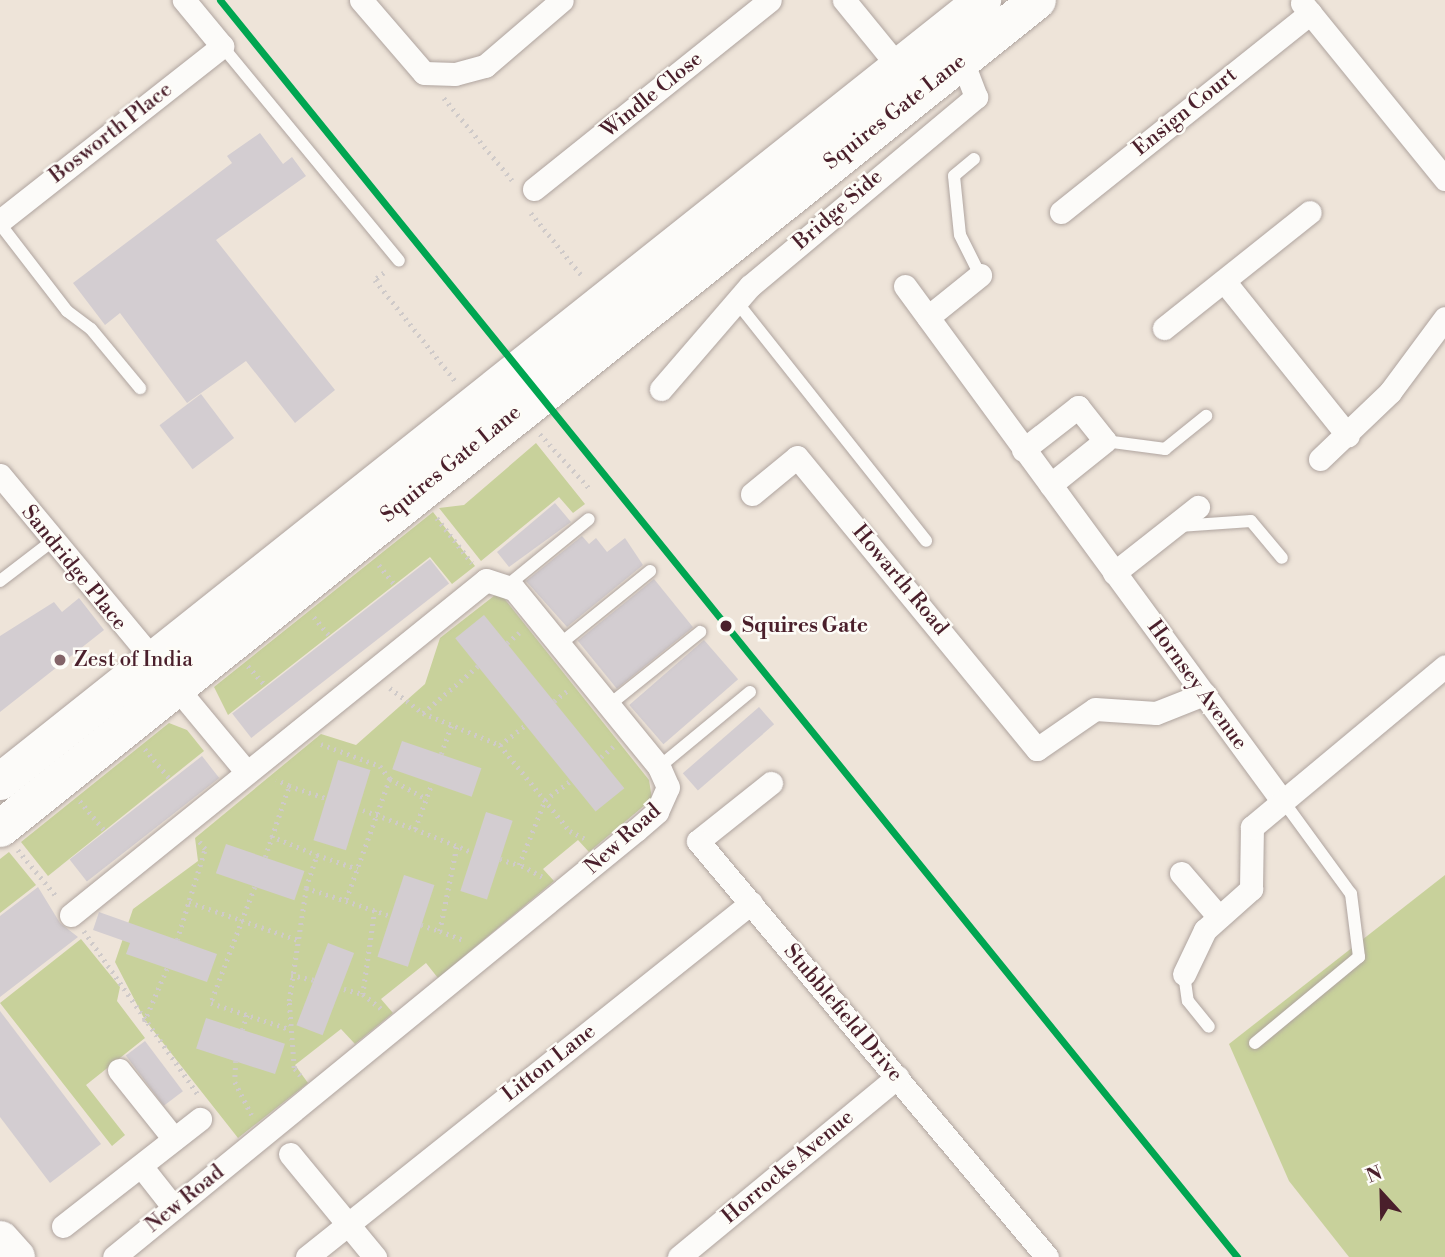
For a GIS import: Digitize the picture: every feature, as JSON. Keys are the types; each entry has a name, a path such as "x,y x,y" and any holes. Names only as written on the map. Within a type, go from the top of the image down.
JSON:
{"main road":[{"name":"Squires Gate Lane","path":"954,44 982,0"},
{"name":"Squires Gate Lane","path":"0,827 522,405 553,359 954,44 1037,0"},
{"name":"Squires Gate Lane","path":"0,781 149,661 522,405"}],"street":[{"path":"184,0 222,46"},
{"path":"361,0 424,73 485,66 562,0"},
{"name":"Windle Close","path":"534,189 770,0"},
{"path":"844,0 909,80"},
{"path":"1305,6 1445,179"},
{"name":"Ensign Court","path":"1061,212 1305,6"},
{"name":"Bridge Side","path":"662,389 736,301 845,200 976,97 954,44"},
{"name":"Bosworth Place","path":"0,223 222,46"},
{"path":"1164,328 1310,212"},
{"path":"928,317 980,275"},
{"path":"1224,281 1348,436"},
{"name":"Hornsey Avenue","path":"905,286 1280,798"},
{"path":"1320,459 1348,436 1445,318"},
{"path":"1023,450 1078,407 1104,441 1050,485"},
{"name":"Howarth Road","path":"752,494 797,457 1037,749 1095,709 1156,713 1203,694"},
{"name":"Sandridge Place","path":"0,475 51,542 174,688"},
{"path":"1114,573 1198,507"},
{"path":"71,915 480,584 508,585"},
{"name":"New Road","path":"114,1257 604,858 664,801 668,787 659,766 560,644 508,585"},
{"path":"1184,974 1205,930 1251,889 1252,827 1280,798 1445,666"},
{"path":"174,688 254,767"},
{"name":"Stubblefield Drive","path":"771,783 698,841 1047,1257"},
{"path":"1181,873 1219,917"},
{"name":"Litton Lane","path":"307,1257 751,903"},
{"path":"119,1070 174,1139"},
{"name":"Horrocks Avenue","path":"679,1257 897,1077"},
{"path":"63,1226 174,1139 202,1111"},
{"path":"290,1154 374,1257"},
{"path":"141,1166 174,1208"}],"lane":[{"path":"222,46 398,261"},
{"path":"974,159 954,176 960,235 980,275"},
{"path":"0,223 67,311 91,329 140,388"},
{"path":"736,301 926,541"},
{"path":"1104,441 1165,449 1206,416"},
{"path":"508,585 589,519"},
{"path":"1172,527 1251,521 1282,558"},
{"path":"0,581 51,542"},
{"path":"560,644 650,571"},
{"path":"609,705 700,632"},
{"path":"659,766 750,692"},
{"path":"1255,1043 1359,957 1351,894 1280,798"},
{"path":"1184,974 1188,1001 1209,1027"}],"path":[{"path":"424,73 525,196 534,189"},
{"path":"546,232 582,277"},
{"path":"398,261 375,280 454,380"},
{"path":"522,405 591,490"},
{"path":"433,512 475,566"},
{"path":"374,559 396,586"},
{"path":"422,713 478,666"},
{"path":"374,669 402,702 451,726 500,745 570,831 604,858"},
{"path":"500,745 526,725"},
{"path":"441,754 451,726"},
{"path":"302,728 313,741 380,766 390,779 426,799"},
{"path":"254,767 289,786 327,798"},
{"path":"346,901 390,779"},
{"path":"519,865 545,800 572,780"},
{"path":"415,829 432,783"},
{"path":"265,857 289,786"},
{"path":"363,810 472,852"},
{"path":"177,940 205,849 184,823"},
{"path":"0,827 71,915 202,1111"},
{"path":"271,836 358,869"},
{"path":"440,931 457,847"},
{"path":"314,1094 294,1068 289,1029 291,975 306,888 317,855"},
{"path":"500,859 519,865 558,895"},
{"path":"255,887 211,1003 289,1029"},
{"path":"306,888 391,916"},
{"path":"189,902 299,940"},
{"path":"363,994 375,910"},
{"path":"421,925 440,931 485,955"},
{"path":"144,1024 167,968"},
{"path":"291,975 314,980"},
{"path":"344,989 363,994 396,1027"},
{"path":"242,1030 247,1015"},
{"path":"236,1061 242,1102 267,1133"}],"green space":[{"path":"536,443 585,504 573,513 559,497 481,561 439,508 464,505"},
{"path":"433,512 475,566 452,584 430,557 228,715 214,687"},
{"path":"499,592 649,780 652,799 589,852 578,840 543,869 554,881 438,978 426,963 381,999 393,1013 355,1044 341,1029 295,1065 308,1083 238,1138 145,1020 115,962 133,909 198,861 195,838 321,734 356,745 425,684 440,638"},
{"path":"169,723 187,730 204,751 48,876 21,842"},
{"path":"9,852 36,885 0,913 0,859"},
{"path":"1445,875 1445,1257 1349,1257 1289,1181 1229,1044"},
{"path":"81,939 120,987 117,1001 145,1038 86,1085 125,1135 112,1146 0,1003"}],"building":[{"path":"260,133 283,164 292,157 306,176 216,240 335,390 295,423 246,361 187,403 120,313 105,325 73,283 232,163 227,156"},
{"path":"201,394 234,438 193,469 159,425"},
{"path":"555,503 571,522 509,567 497,552"},
{"path":"582,536 589,544 596,538 607,552 625,538 643,565 567,627 526,581"},
{"path":"430,559 449,583 251,738 232,714"},
{"path":"654,579 693,627 617,689 578,641"},
{"path":"79,598 104,630 0,712 0,636 54,602 62,612"},
{"path":"484,615 624,788 596,812 455,638"},
{"path":"704,640 738,679 663,744 629,705"},
{"path":"759,707 774,724 698,791 683,773"},
{"path":"402,741 481,768 472,797 392,769"},
{"path":"202,756 219,778 87,881 70,859"},
{"path":"338,760 371,770 346,850 313,840"},
{"path":"486,812 513,821 487,900 460,891"},
{"path":"226,844 304,871 294,900 216,873"},
{"path":"404,875 434,885 408,967 377,957"},
{"path":"38,887 60,923 78,937 0,997 0,916"},
{"path":"99,912 217,954 207,982 126,954 130,943 93,930"},
{"path":"328,943 354,953 323,1035 296,1025"},
{"path":"0,1011 101,1144 50,1183 0,1117"},
{"path":"206,1018 285,1044 275,1074 196,1048"},
{"path":"145,1041 183,1091 164,1106 126,1055"}],"transit line":[{"path":"220,0 1237,1257"}],"place":[{"name":"Squires Gate","path":"726,626"},
{"name":"Zest of India","path":"60,660"}]}
